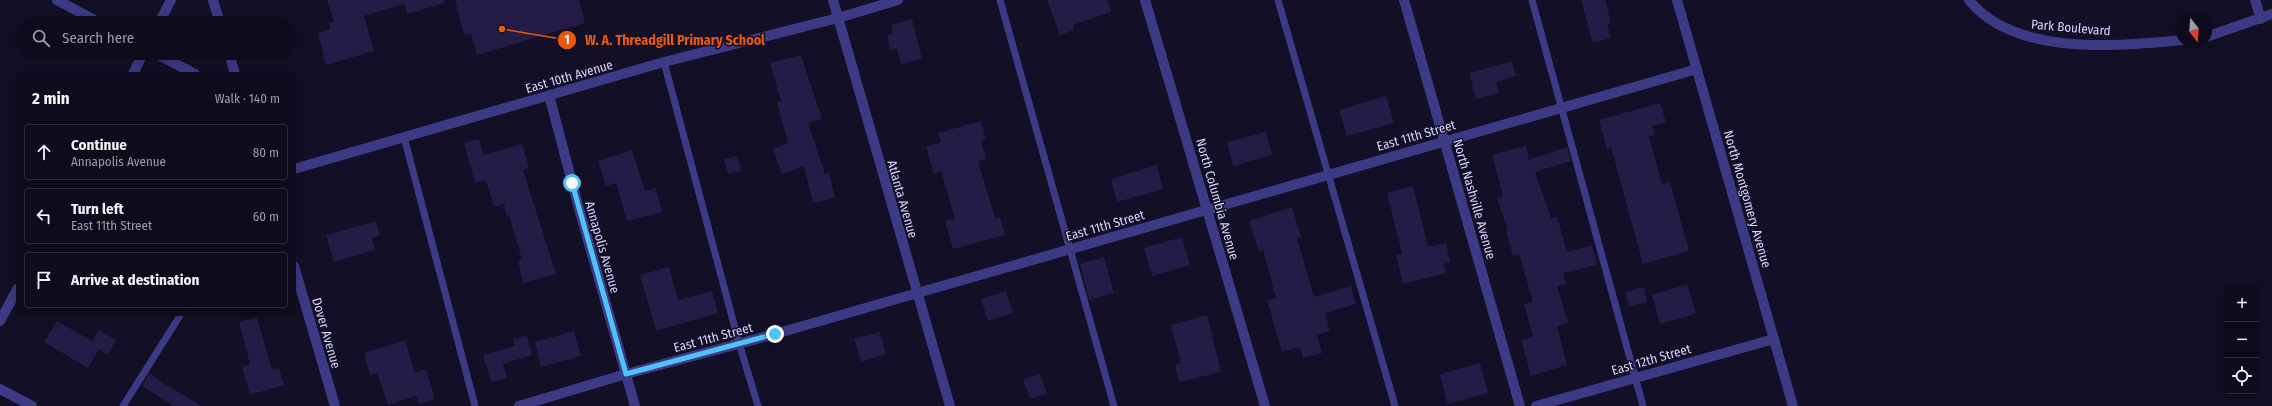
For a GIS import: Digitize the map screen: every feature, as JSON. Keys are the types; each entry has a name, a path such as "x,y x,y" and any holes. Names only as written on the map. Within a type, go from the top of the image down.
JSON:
{"street":[{"path":"57,0 87,16"},
{"path":"163,16 171,0"},
{"path":"213,0 218,16"},
{"name":"Atlanta Avenue","path":"832,0 950,406"},
{"name":"East 10th Avenue","path":"296,167 664,62 838,18 898,0"},
{"name":"North Columbia Avenue","path":"1145,0 1265,406"},
{"name":"North Nashville Avenue","path":"1404,0 1520,406"},
{"name":"North Montgomery Avenue","path":"1677,0 1793,406"},
{"name":"Park Boulevard","path":"1969,0 1976,9 1993,22 2030,38 2070,43 2111,44 2176,40"},
{"path":"2255,0 2261,19"},
{"path":"2212,35 2272,14"},
{"path":"134,72 140,60"},
{"path":"168,60 191,72"},
{"path":"231,60 234,72"},
{"name":"East 11th Street","path":"519,406 626,374 917,293 1069,248 1697,69"},
{"name":"Annapolis Avenue","path":"549,95 635,406"},
{"name":"Dover Avenue","path":"296,273 335,406"},
{"path":"0,321 16,292"},
{"name":"East 12th Street","path":"1536,406 1636,376 1774,339"},
{"path":"0,389 32,406"}],"lane":[{"path":"1000,0 1114,406"},
{"path":"1278,0 1395,406"},
{"path":"1532,0 1563,107 1643,406"},
{"path":"664,62 739,343 758,406"},
{"path":"404,137 476,406"},
{"path":"123,406 180,316"}],"building":[{"path":"327,0 444,0 444,3 408,14 404,4 364,16 374,51 326,65 318,33 330,29 329,23 334,22"},
{"path":"455,0 579,0 585,23 477,55 471,33 464,35"},
{"path":"1047,0 1108,0 1111,12 1073,25 1074,30 1060,35"},
{"path":"1581,0 1605,0 1611,23 1607,24 1611,38 1593,43"},
{"path":"912,19 922,59 901,64 897,49 890,50 887,35 893,34 891,25"},
{"path":"801,55 822,119 808,123 825,174 829,173 835,198 813,203 804,166 782,174 773,149 788,143 777,102 781,101 770,63"},
{"path":"1512,61 1516,76 1496,82 1499,93 1476,99 1469,73"},
{"path":"1386,96 1394,123 1347,136 1339,110"},
{"path":"1660,103 1666,122 1652,126 1655,135 1649,136 1662,184 1670,182 1689,251 1643,264 1611,147 1607,149 1599,120"},
{"path":"981,121 986,139 981,141 986,159 978,161 995,218 1000,217 1005,235 953,249 945,221 955,219 941,171 934,174 926,147 941,142 938,133"},
{"path":"1266,132 1272,155 1233,166 1227,142"},
{"path":"479,139 483,155 522,144 529,168 523,170 556,274 523,283 518,261 522,259 509,215 507,216 504,204 494,207 486,180 475,183 464,143"},
{"path":"1526,146 1529,160 1567,147 1571,161 1535,172 1551,218 1557,217 1567,252 1592,245 1597,265 1563,273 1566,284 1557,286 1568,323 1557,326 1567,365 1531,376 1521,340 1533,337 1524,304 1533,302 1519,254 1513,256 1506,231 1508,231 1497,198 1503,196 1492,155"},
{"path":"632,150 645,191 656,188 662,212 627,221 616,183 606,186 598,161"},
{"path":"737,156 741,171 728,174 724,159"},
{"path":"1157,165 1163,189 1117,202 1111,179"},
{"path":"1413,186 1428,247 1446,243 1450,262 1444,264 1446,273 1403,284 1396,255 1402,254 1387,193"},
{"path":"1292,207 1301,237 1297,238 1314,297 1351,286 1356,304 1325,313 1330,331 1317,335 1322,353 1303,358 1300,347 1282,352 1267,300 1276,298 1263,249 1259,251 1249,221"},
{"path":"376,221 380,235 372,238 375,250 334,262 326,235"},
{"path":"1182,237 1190,265 1152,276 1144,248"},
{"path":"1104,257 1114,293 1089,300 1080,264"},
{"path":"669,267 678,300 712,291 718,313 656,331 640,275"},
{"path":"1687,284 1696,314 1660,324 1652,295"},
{"path":"1644,287 1647,302 1629,307 1625,292"},
{"path":"1006,291 1013,313 988,321 981,299"},
{"path":"1207,315 1221,372 1179,382 1175,365 1181,363 1171,325"},
{"path":"257,317 272,370 279,368 284,385 250,395 242,367 250,364 239,322"},
{"path":"57,321 92,341 99,330 116,340 108,355 99,349 88,368 44,342"},
{"path":"574,331 581,356 541,367 535,342"},
{"path":"880,332 886,354 861,362 854,339"},
{"path":"527,335 532,355 503,364 507,378 491,382 483,355 515,346 513,339"},
{"path":"405,340 415,373 426,369 435,399 419,404 416,396 388,405 377,373 370,375 364,353"},
{"path":"1480,363 1488,393 1447,404 1440,374"},
{"path":"149,373 202,406 174,406 142,386"},
{"path":"1040,374 1047,394 1030,399 1023,379"}],"place":[{"name":"W. A. Threadgill Primary School","path":"502,29"}],"route":[{"path":"572,183 626,374 775,334"}]}
